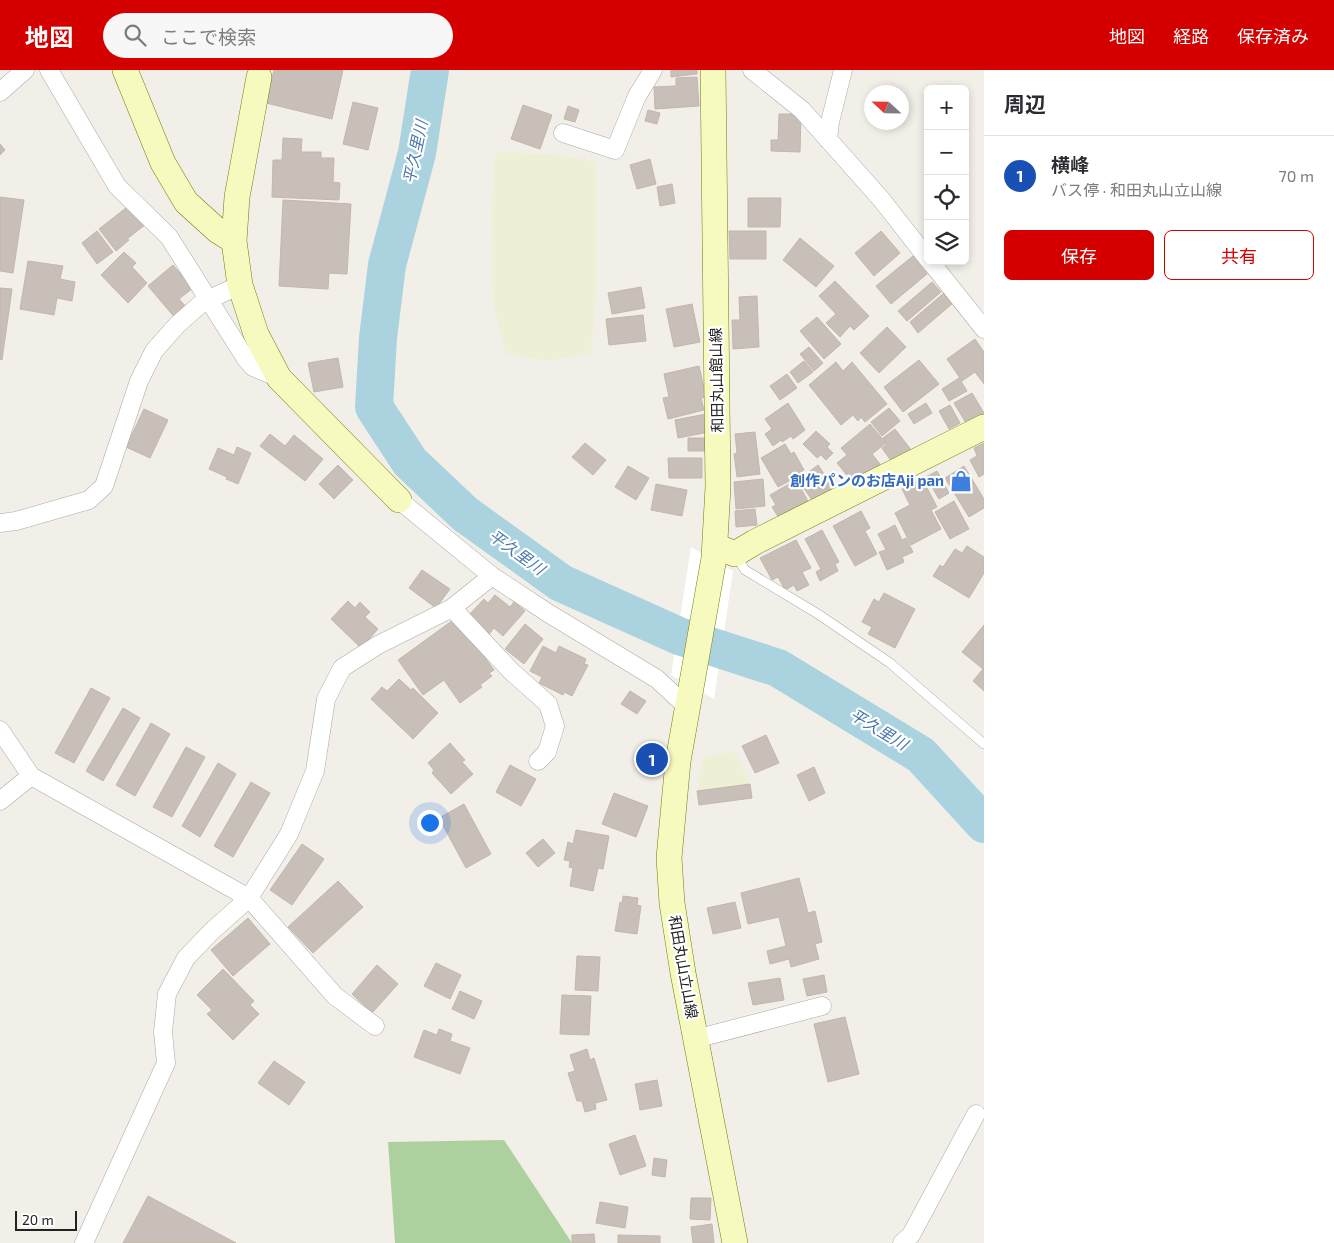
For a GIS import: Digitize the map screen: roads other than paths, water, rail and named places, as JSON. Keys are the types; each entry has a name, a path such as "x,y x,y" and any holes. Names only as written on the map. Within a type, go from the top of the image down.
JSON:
{"main road":[{"path":"125,70 163,163 186,202 218,231 234,241"},
{"name":"和田丸山館山線","path":"688,697 722,553 718,487 713,70"},
{"path":"259,73 237,197 234,241 240,284 256,334 279,378 399,500"},
{"path":"722,553 755,542 984,428"},
{"name":"和田丸山立山線","path":"688,697 678,761 669,858 674,912 683,973 735,1243"}],"street":[{"path":"0,92 25,70"},
{"path":"49,70 117,186 169,237 246,359 252,367 279,378"},
{"path":"563,133 615,150 637,96 653,70"},
{"path":"752,70 802,110 881,199 924,254"},
{"path":"828,140 830,122 843,70"},
{"path":"933,265 984,329"},
{"path":"0,523 16,521 89,500 104,486 140,381 154,351 177,325 203,302 240,284"},
{"path":"399,500 492,576 548,613 688,697"},
{"path":"84,1243 166,1063 163,1032 167,994 186,958 248,898 289,834 315,771 326,699 342,668 378,645 452,608 492,576"},
{"path":"452,608 511,670 548,704 555,726 547,752 538,761"},
{"path":"0,730 31,776 248,898 335,996 375,1026"},
{"path":"0,801 31,776"},
{"path":"696,1039 822,1006"},
{"path":"902,1243 911,1234 976,1114"}],"lane":[{"path":"722,553 818,614 890,663 984,744"}],"waterway":[{"name":"平久里川","path":"430,70 417,153 387,265 378,338 374,407 410,462 465,514 561,583 679,636 778,668 921,755 984,824"}],"place":[{"name":"創作パンのお店Aji pan","path":"961,481"},
{"name":"横峰","path":"652,759"}]}
